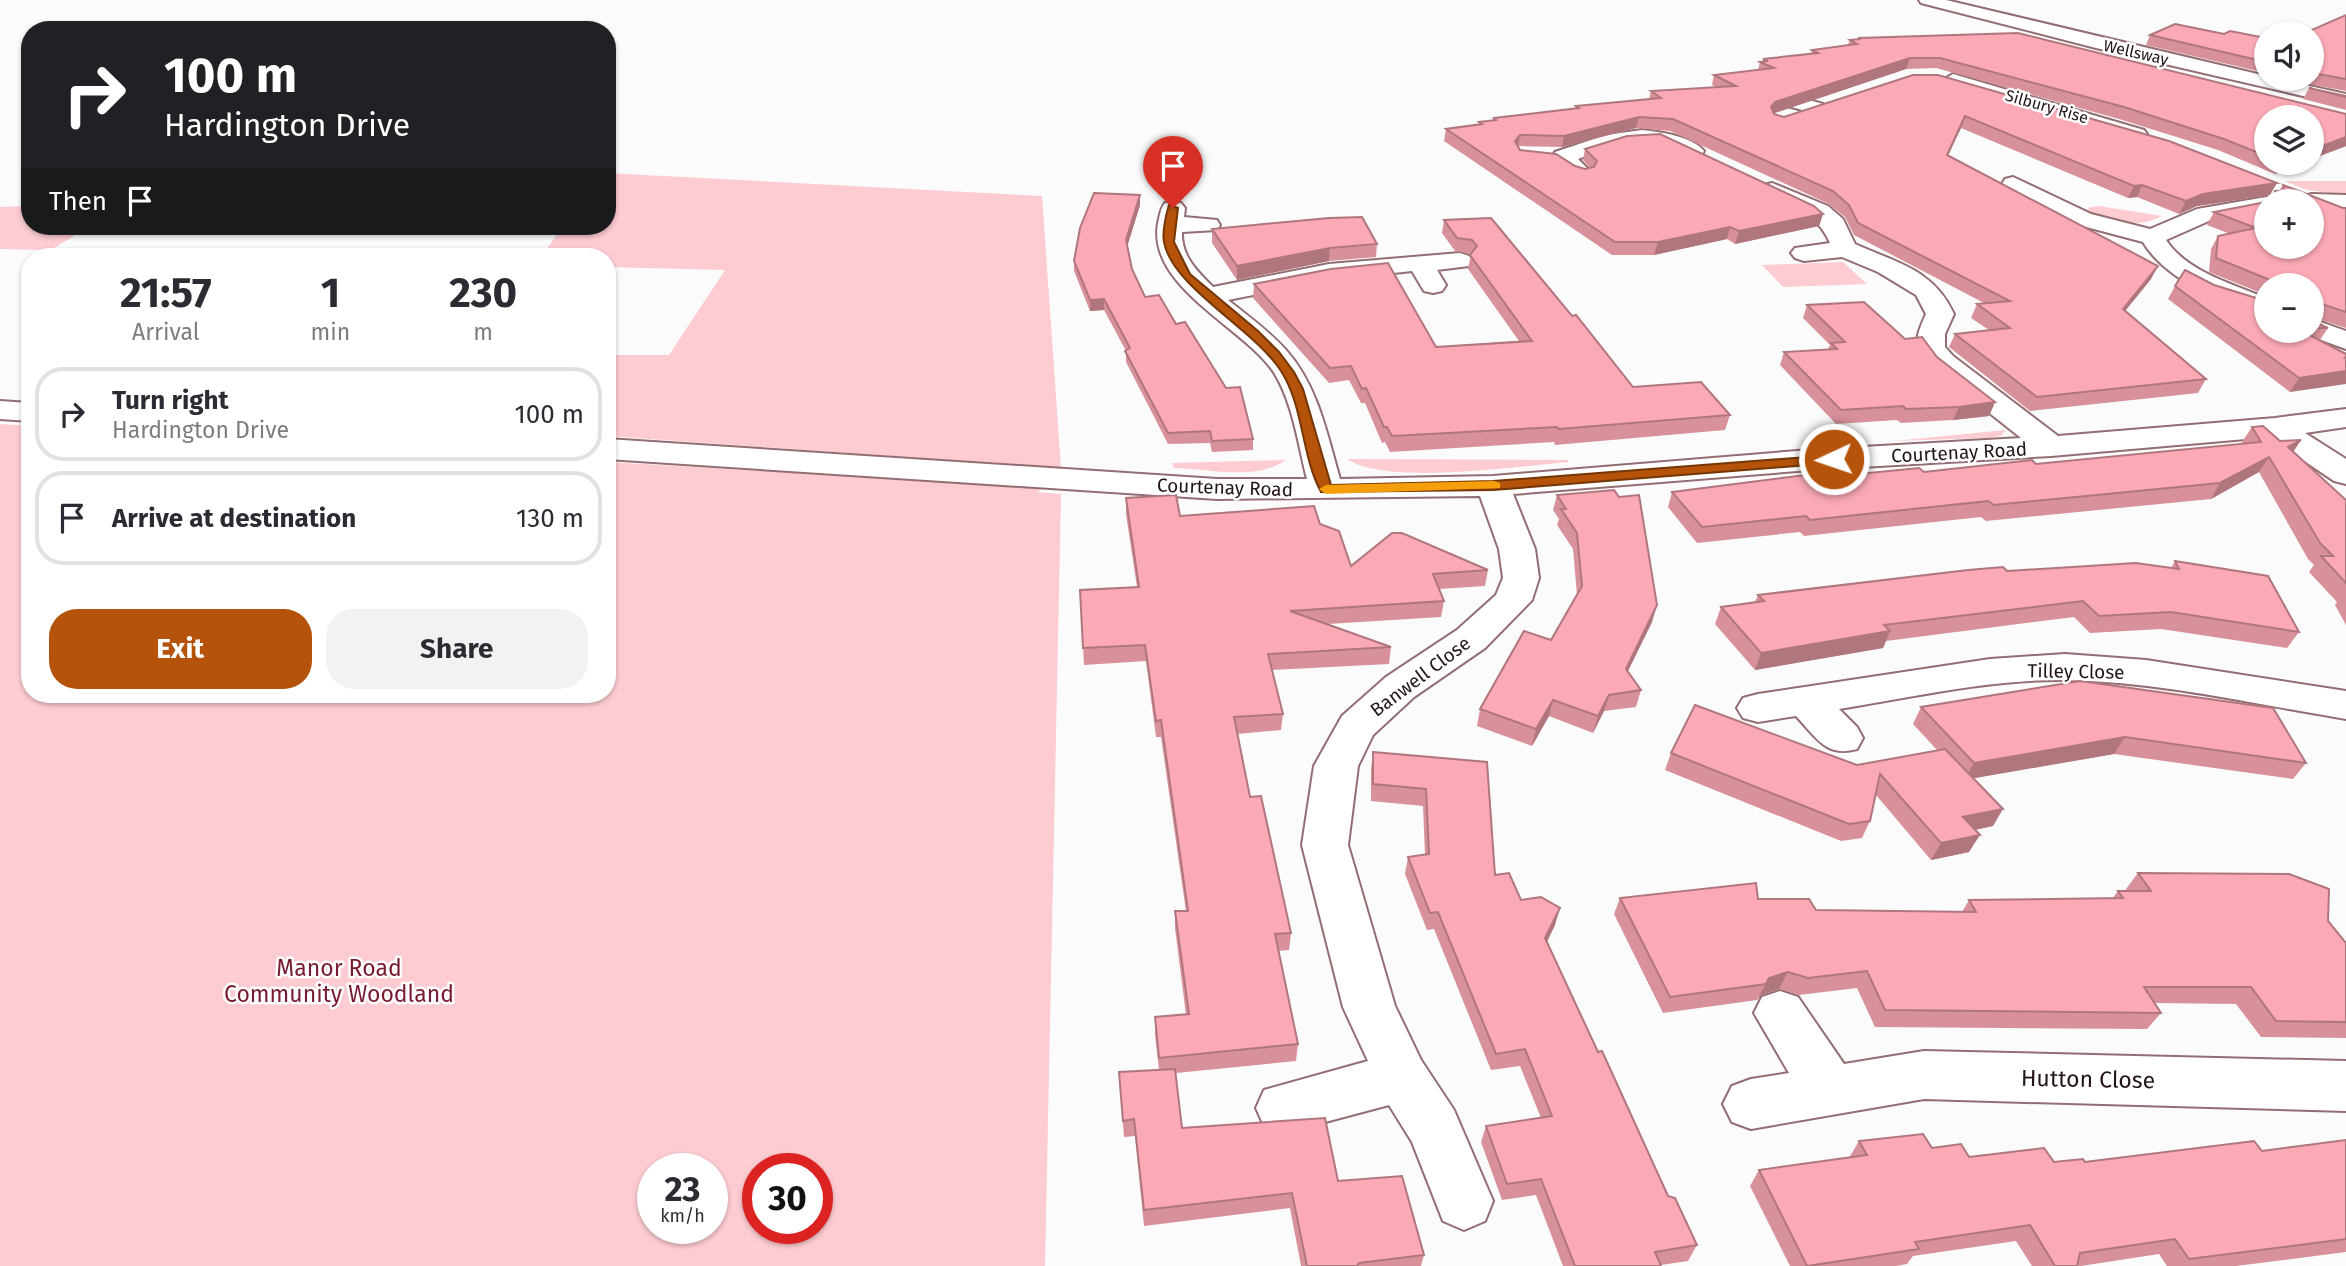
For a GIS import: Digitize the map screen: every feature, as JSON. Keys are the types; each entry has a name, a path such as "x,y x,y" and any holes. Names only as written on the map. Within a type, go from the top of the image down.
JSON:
{"street":[{"name":"Wellsway","path":"1927,0 2096,43 2346,100"},
{"path":"2021,37 2346,118"},
{"name":"Silbury Rise","path":"1936,77 2065,111 2160,142"},
{"path":"1780,120 1823,106 1788,100"},
{"path":"1561,162 1614,139 1670,131 1710,159"},
{"path":"1754,181 1820,211 1834,224 1845,249"},
{"path":"2013,184 2099,225 2152,237 2205,214 2254,206"},
{"path":"2324,200 2346,202"},
{"path":"2051,203 2080,201"},
{"path":"1208,225 1172,216 1169,242 1175,258 1186,275 1254,333 1288,372 1297,389 1326,489"},
{"path":"2152,237 2158,251 2172,262 2254,301"},
{"path":"1804,253 1845,249 1894,268 1921,285 1937,302 1940,314 1931,334 1931,348 1943,362 2051,446"},
{"path":"1209,296 1329,272 1426,274 1460,261"},
{"path":"2324,332 2346,341"},
{"path":"0,410 21,411"},
{"name":"Courtenay Road","path":"616,450 1217,489 1493,486 1810,460 2051,446 2275,427 2346,418"},
{"path":"2275,427 2346,474"},
{"name":"Banwell Close","path":"1464,1201 1434,1128 1402,1077 1369,1007 1325,845 1336,766 1357,726 1400,687 1471,639 1513,600 1521,578 1517,549 1493,486"},
{"name":"Tilley Close","path":"1758,708 1990,672 2065,667 2146,673 2346,705"},
{"path":"1806,701 1842,738"},
{"path":"1780,1013 1831,1091"},
{"name":"Hutton Close","path":"1751,1104 1924,1075 2346,1086"},
{"path":"1284,1108 1402,1077"}],"green space":[{"path":"616,173 1042,196 1061,468 616,437 616,355 669,355 725,270 616,267 616,248 547,248 557,235 616,235"},
{"path":"2284,181 2346,181 2346,195 2324,192 2324,189 2304,189"},
{"path":"21,206 21,235 75,235 54,248 0,249 0,207"},
{"path":"2099,206 2162,216 2143,222 2127,223 2091,215 2087,211 2090,207"},
{"path":"1843,262 1867,284 1783,287 1762,265"},
{"name":"Manor Road Community Woodland","path":"0,424 21,425 21,703 616,703 616,463 1045,487 1037,492 1061,494 1045,1266 0,1266"},
{"path":"2006,430 2001,436 1986,438 1893,441"},
{"path":"1347,459 1569,462 1421,473 1366,467"},
{"path":"1286,460 1261,470 1247,472 1174,468 1172,463"}],"building":[{"path":"2346,15 2346,79 2324,75 2324,25"},
{"path":"2175,24 2224,34 2230,31 2254,36 2254,59 2150,35"},
{"path":"2018,33 2310,105 2254,105 2254,151 2124,107 1940,58 1910,58 1775,102 1771,107 1774,114 1784,117 1913,75 1938,75 2169,141 2277,183 2203,194 2186,201 2142,185 2134,186 1965,116 1947,155 2158,266 2123,309 2206,379 2037,397 1955,334 2010,328 1977,304 2010,301 1858,223 1849,205 1833,191 1673,119 1639,117 1564,136 1520,135 1515,141 1520,150 1556,154 1585,169 1594,167 1597,161 1585,149 1627,136 1660,134 1814,206 1823,214 1739,231 1730,227 1658,242 1615,242 1446,129 1482,124 1479,122 1496,120 1494,118 1579,108 1576,106 1661,98 1651,91 1736,86 1714,75 1774,68 1760,62 1768,61 1763,59 1818,53 1812,50 1857,44 1850,40 1861,39 1858,38"},
{"path":"2324,109 2346,114 2346,137 2324,145"},
{"path":"1094,193 1140,195 1126,240 1132,269 1145,297 1159,295 1176,324 1185,322 1226,388 1240,387 1253,439 1212,441 1210,431 1168,433 1125,351 1130,348 1104,299 1090,300 1074,261 1080,228"},
{"path":"2324,201 2346,208 2346,312 2324,305 2324,273 2254,273 2216,258 2218,236 2254,228 2254,259 2324,259"},
{"path":"2254,204 2254,227 2214,212"},
{"path":"1362,217 1377,244 1330,248 1237,266 1212,229 1329,218"},
{"path":"1491,218 1572,316 1576,315 1633,387 1701,382 1730,415 1559,429 1392,436 1387,427 1384,427 1366,388 1362,389 1351,366 1330,368 1254,284 1331,269 1388,263 1436,347 1532,341 1470,255 1477,246 1472,240 1457,238 1444,220"},
{"path":"2185,270 2214,285 2254,297 2254,343 2324,342 2346,354 2346,371 2299,378 2175,286"},
{"path":"1864,302 1905,339 1922,337 1937,357 1995,402 1959,407 1906,409 1903,406 1841,410 1784,352 1837,349 1831,343 1845,342 1807,305"},
{"path":"2263,426 2280,441 2301,440 2288,447 2346,500 2346,583 2321,556 2333,556 2320,543 2269,457 2220,483 1994,505 1988,501 1810,520 1806,516 1702,527 1672,492 1805,475 1808,479 1919,468 1924,472 2032,460 2036,464 2261,442 2252,427"},
{"path":"1614,490 1619,497 1639,495 1657,605 1626,669 1641,690 1609,695 1598,716 1553,700 1536,729 1480,709 1524,631 1551,640 1582,586 1577,533 1561,509 1566,509 1557,495"},
{"path":"1176,495 1180,516 1314,506 1320,524 1339,531 1351,566 1392,533 1402,533 1488,570 1433,574 1444,601 1290,611 1391,647 1268,654 1283,714 1234,717 1250,797 1261,796 1291,933 1275,934 1298,1044 1159,1058 1155,1017 1189,1014 1175,911 1188,911 1161,720 1156,721 1145,645 1083,648 1080,590 1139,587 1126,498"},
{"path":"2175,561 2268,576 2299,632 2171,612 2099,616 2083,601 1884,625 1890,631 1761,653 1721,607 1764,601 1758,595 1968,570 2003,567 2007,571 2136,563 2179,569"},
{"path":"2080,681 2273,708 2306,763 2125,737 1974,763 1921,707"},
{"path":"1695,705 1857,765 1945,749 2003,809 1963,817 1980,835 1941,843 1880,774 1870,821 1849,824 1671,753"},
{"path":"1373,752 1487,762 1495,875 1509,873 1521,900 1541,897 1560,908 1545,938 1598,1052 1602,1051 1668,1196 1675,1198 1697,1245 1655,1252 1661,1266 1575,1266 1541,1179 1507,1184 1486,1126 1552,1116 1525,1049 1496,1054 1438,912 1430,913 1408,857 1429,854 1426,789 1373,784"},
{"path":"2138,873 2289,874 2329,889 2328,921 2346,943 2346,1022 2276,1021 2251,987 2144,987 2161,1013 1885,1010 1867,971 1808,978 1788,972 1769,978 1766,984 1670,997 1620,898 1756,883 1758,899 1809,899 1816,910 1976,912 1969,900 2123,898 2118,891 2151,891"},
{"path":"1175,1069 1182,1128 1325,1118 1338,1181 1402,1176 1424,1255 1359,1263 1357,1266 1307,1266 1292,1193 1144,1210 1134,1119 1123,1121 1119,1072"},
{"path":"1923,1134 1932,1148 1961,1144 1969,1157 2044,1148 2054,1162 2083,1159 2085,1162 2254,1141 2262,1151 2346,1140 2346,1239 2189,1259 2175,1239 2080,1253 2077,1266 2055,1266 2030,1225 1915,1242 1919,1249 1807,1266 1759,1170 1867,1155 1859,1141"}],"slow traffic":[{"path":"1326,489 1495,485"}],"route":[{"path":"1173,208 1169,242 1186,275 1254,333 1288,372 1297,389 1326,489 1493,486 1834,459"}]}
